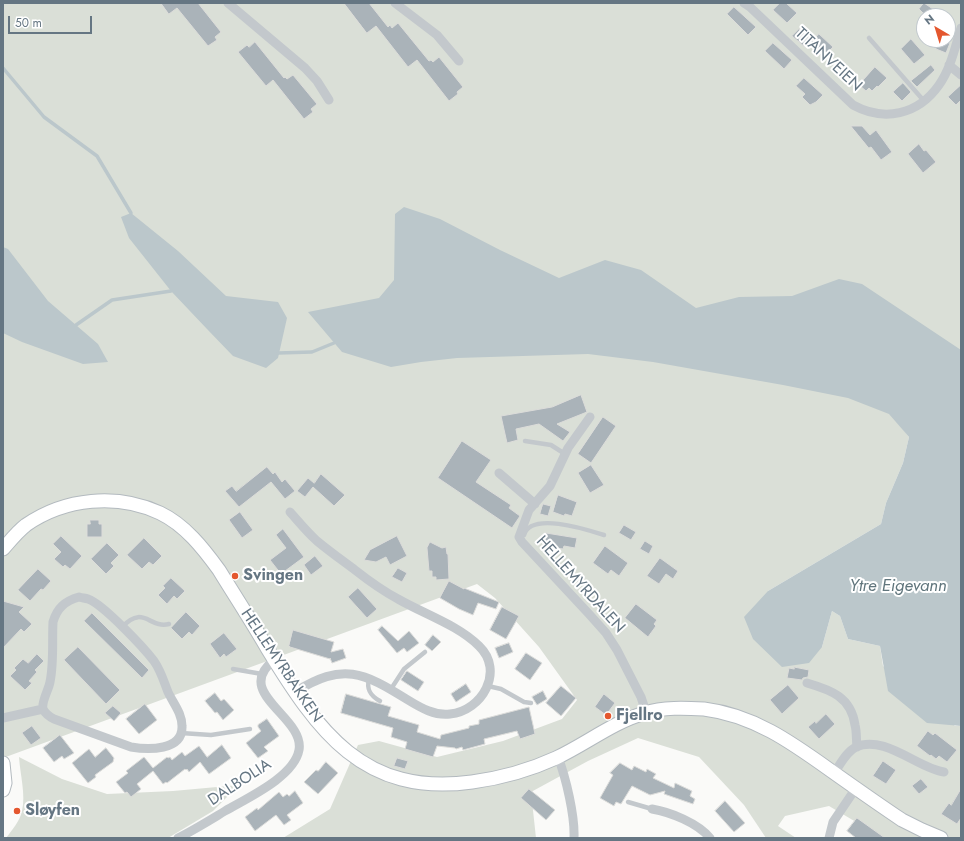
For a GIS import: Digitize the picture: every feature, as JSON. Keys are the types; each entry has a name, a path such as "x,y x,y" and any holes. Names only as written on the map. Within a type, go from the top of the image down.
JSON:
{"street":[{"path":"228,3 305,68 317,81 330,100"},
{"path":"395,3 437,35 459,61"},
{"name":"TITANVEIEN","path":"744,3 853,105 863,110 887,115 902,112 924,101 940,84 949,65 961,28"},
{"path":"949,65 961,75"},
{"name":"HELLEMYRDALEN","path":"590,417 568,448 554,480 529,510 519,536 522,542 589,614 611,641 642,696 646,712"},
{"path":"499,473 534,504"},
{"name":"HELLEMYRBAKKEN","path":"3,549 26,526 50,511 60,507 85,502 120,502 130,503 160,513 184,530 208,554 274,660 317,722 339,745 351,754 379,770 409,781 447,784 483,780 531,768 558,757 616,725 646,712 670,709 704,709 746,719 782,737 902,820 941,838"},
{"path":"290,512 316,540 377,586 399,600 459,630 480,646 487,656 490,667 488,686 481,698 466,711 457,714 445,715 433,713 423,709 391,689 369,678 354,674 338,673 325,676 295,692"},
{"path":"79,597 88,599 97,604 122,627 154,661 160,670 179,713 182,725 180,736 175,742 158,749 131,747 54,719 43,709 42,703 51,681 52,622 55,613 62,605 70,599 79,597"},
{"path":"262,674 263,670 274,660"},
{"name":"DALBOLIA","path":"178,838 263,789 286,771 296,758 299,749 299,741 296,733 266,696 262,688 262,674"},
{"path":"807,683 828,689 844,701 853,716 857,747"},
{"path":"3,718 43,709"},
{"path":"834,773 844,759 857,747 867,745 879,746 904,754 930,769 944,772"},
{"path":"558,757 565,778 577,837"},
{"path":"3,763 5,783 3,790"},
{"path":"829,838 832,822 856,788"},
{"path":"652,809 689,822 710,838"}],"lane":[{"path":"869,38 924,101"},
{"path":"525,441 551,445 565,454"},
{"name":"HELLEMYRDALEN","path":"522,542 525,532 529,527 536,524 563,524 604,535"},
{"path":"122,627 130,618 139,617 160,624 169,624"},
{"path":"391,689 404,668 425,652"},
{"path":"233,669 262,674"},
{"path":"369,678 367,685 369,691 374,698 380,701"},
{"path":"488,686 501,689 524,702 531,703"},
{"path":"181,733 211,735 250,729"},
{"path":"628,802 652,809"}],"shaded area":[{"path":"3,3 961,3 961,406 902,428 909,437 903,463 886,503 881,524 768,591 822,647 832,611 840,616 848,639 880,646 883,666 955,726 961,726 961,838 883,838 829,806 785,816 778,826 796,838 766,838 744,805 699,757 638,738 588,761 531,792 536,838 283,838 330,809 358,745 379,741 437,757 503,741 562,719 577,700 539,647 495,598 477,584 3,758"},
{"path":"19,757 62,779 107,794 173,791 239,785 213,811 168,838 6,838 20,818 23,805"}],"water":[{"name":"Ytre Eigevann","path":"404,207 440,219 559,278 605,260 641,270 696,308 739,297 792,296 839,279 862,284 961,350 961,726 927,723 888,691 880,646 848,639 840,616 832,611 822,647 809,663 782,667 753,639 744,617 768,591 881,524 886,503 903,463 909,437 889,414 848,398 783,385 653,362 588,354 457,358 391,367 342,352 308,312 379,298 394,280 395,214"},
{"path":"131,213 178,251 226,296 278,302 287,318 278,358 266,368 233,356 171,291 129,238 121,217"},
{"path":"3,247 8,249 48,301 98,344 108,362 83,364 22,342 3,333"}],"building":[{"path":"161,3 198,3 221,32 215,37 217,40 208,46 177,8 169,14"},
{"path":"344,3 369,3 388,27 390,25 392,28 398,23 429,61 431,60 433,62 439,57 463,87 457,92 458,94 449,101 417,60 408,67 376,26 367,33"},
{"path":"780,3 786,3 797,13 787,23 773,10"},
{"path":"924,3 932,8 920,8"},
{"path":"734,7 756,27 748,35 727,14"},
{"path":"799,29 812,40 805,47 792,36"},
{"path":"819,34 833,47 823,57 809,44"},
{"path":"911,39 916,45 916,48 919,48 925,55 914,64 901,49"},
{"path":"255,42 284,78 285,77 287,79 293,75 317,104 311,109 313,112 304,119 273,80 266,86 238,52 247,45 249,47"},
{"path":"773,43 792,60 784,69 765,51"},
{"path":"936,48 948,48 946,53"},
{"path":"931,65 935,70 917,87 911,81"},
{"path":"875,67 887,78 872,91 869,88 866,91 859,85"},
{"path":"804,78 823,95 816,102 810,105 802,97 805,94 796,86"},
{"path":"903,83 911,92 902,101 893,92"},
{"path":"961,85 961,100 956,105 948,97"},
{"path":"851,126 862,126 870,135 876,130 892,152 881,160"},
{"path":"919,144 936,162 923,173 908,154"},
{"path":"581,395 587,412 557,424 570,432 563,441 539,424 516,429 518,440 507,443 501,416 552,407"},
{"path":"603,417 616,426 591,463 578,454"},
{"path":"462,441 491,460 476,482 511,505 509,508 520,516 512,528 438,478"},
{"path":"591,465 604,485 590,493 578,473"},
{"path":"267,467 273,474 275,472 282,482 285,479 295,491 285,499 271,482 239,507 225,491 232,486 236,491"},
{"path":"321,474 345,495 334,506 313,487 305,497 297,491 308,478 314,483"},
{"path":"558,495 577,502 572,516 565,514 564,516 553,512"},
{"path":"543,504 551,506 548,516 540,514"},
{"path":"240,512 253,530 242,538 229,520"},
{"path":"90,520 99,520 99,524 102,524 102,537 87,537 87,524 90,524"},
{"path":"624,525 636,532 631,540 619,533"},
{"path":"283,529 304,557 281,574 270,560 286,548 276,535"},
{"path":"546,533 577,538 575,548 564,546 563,549 544,546"},
{"path":"61,536 82,556 70,569 65,565 63,567 54,559 61,552 53,544"},
{"path":"397,536 407,556 390,565 386,557 376,562 364,560 370,550"},
{"path":"144,538 162,556 153,565 149,562 142,569 127,555"},
{"path":"645,541 653,546 649,554 640,549"},
{"path":"430,542 442,548 446,547 448,554 449,579 436,580 436,577 432,577 432,571 429,571 427,548"},
{"path":"107,543 119,555 111,563 114,566 106,574 91,559"},
{"path":"605,546 628,563 619,576 611,570 608,574 593,563"},
{"path":"315,556 323,566 311,575 304,565"},
{"path":"660,558 678,571 673,579 666,574 659,584 647,576"},
{"path":"398,568 407,573 402,582 392,577"},
{"path":"38,569 51,581 30,601 18,590"},
{"path":"171,578 185,591 177,599 174,596 167,604 158,595 165,588 163,586"},
{"path":"449,581 464,589 499,602 496,609 478,603 473,615 440,598"},
{"path":"358,588 377,609 367,618 348,597"},
{"path":"3,601 24,607 19,612 32,624 24,632 21,629 3,648"},
{"path":"636,604 657,620 654,624 656,626 648,637 625,618"},
{"path":"502,607 519,616 506,639 490,630"},
{"path":"186,612 200,626 192,635 189,632 182,639 171,628"},
{"path":"92,613 149,670 142,678 84,621"},
{"path":"382,626 398,641 409,631 419,643 407,652 404,648 397,653 378,630"},
{"path":"293,630 334,642 331,652 343,649 346,658 332,663 330,658 290,647"},
{"path":"224,633 237,649 226,657 224,654 220,658 210,644"},
{"path":"433,635 441,642 432,651 425,645"},
{"path":"509,643 513,652 499,658 495,648"},
{"path":"78,647 120,690 106,704 64,660"},
{"path":"526,653 542,663 530,680 515,669"},
{"path":"37,654 44,661 35,670 37,672 29,681 32,683 25,690 10,676 16,670 14,668 23,659 28,663"},
{"path":"794,667 809,670 808,677 803,678 802,680 787,678 789,668 794,669"},
{"path":"407,671 424,682 418,691 401,680"},
{"path":"466,684 471,692 456,702 451,694"},
{"path":"788,685 799,698 782,714 770,700"},
{"path":"561,686 576,698 561,716 546,703"},
{"path":"543,691 547,699 537,705 532,697"},
{"path":"215,693 221,701 224,699 234,710 223,720 205,701"},
{"path":"346,694 391,707 388,716 419,725 417,732 440,739 441,735 479,724 479,720 529,707 535,734 520,739 517,731 484,739 485,744 463,750 462,747 456,749 437,746 433,757 405,749 407,742 391,737 393,728 341,713"},
{"path":"604,694 615,703 606,715 595,707"},
{"path":"145,704 157,720 139,734 126,719"},
{"path":"113,706 121,713 114,721 105,713"},
{"path":"826,714 835,724 819,739 808,727 815,721 816,723"},
{"path":"267,719 279,736 264,747 268,751 258,758 246,743 261,731 258,725"},
{"path":"32,726 41,738 31,745 22,733"},
{"path":"928,731 933,735 935,733 957,750 947,762 939,756 936,759 931,755 930,756 917,746"},
{"path":"60,735 74,753 64,759 62,756 54,762 43,748"},
{"path":"222,745 231,758 209,774 200,762 189,772 185,769 167,783 166,782 163,784 153,771 137,784 141,789 131,797 127,792 125,793 116,782 128,773 126,771 144,757 153,768 167,757 170,757 172,760 182,752 185,756 199,746 207,757"},
{"path":"106,748 114,758 113,762 95,775 96,777 88,783 72,763 89,749 95,757"},
{"path":"397,758 408,761 405,769 394,766"},
{"path":"883,761 896,770 886,784 873,776"},
{"path":"326,762 338,773 318,794 304,782 316,770 318,771"},
{"path":"620,763 632,770 634,766 646,772 647,769 656,774 653,778 674,788 675,783 692,791 690,796 695,799 693,804 664,794 665,791 650,795 632,786 621,804 616,802 614,806 600,798 613,775 610,773"},
{"path":"921,779 928,787 919,794 912,786"},
{"path":"529,789 555,810 546,820 521,798"},
{"path":"961,789 961,818 957,824 941,814 949,803 951,805"},
{"path":"295,791 303,803 287,815 291,820 284,825 276,815 255,831 245,817 257,808 258,810 279,792 283,797 287,794 289,796"},
{"path":"725,801 745,823 734,832 715,811"},
{"path":"857,818 885,838 856,838 847,831"}],"waterway":[{"path":"3,68 44,117 97,156 131,213"},
{"path":"76,325 112,300 171,291"},
{"path":"278,353 312,352 334,343"}],"place":[{"name":"Svingen","path":"235,576"},
{"name":"Fjellro","path":"608,716"},
{"name":"Sløyfen","path":"17,811"}]}
